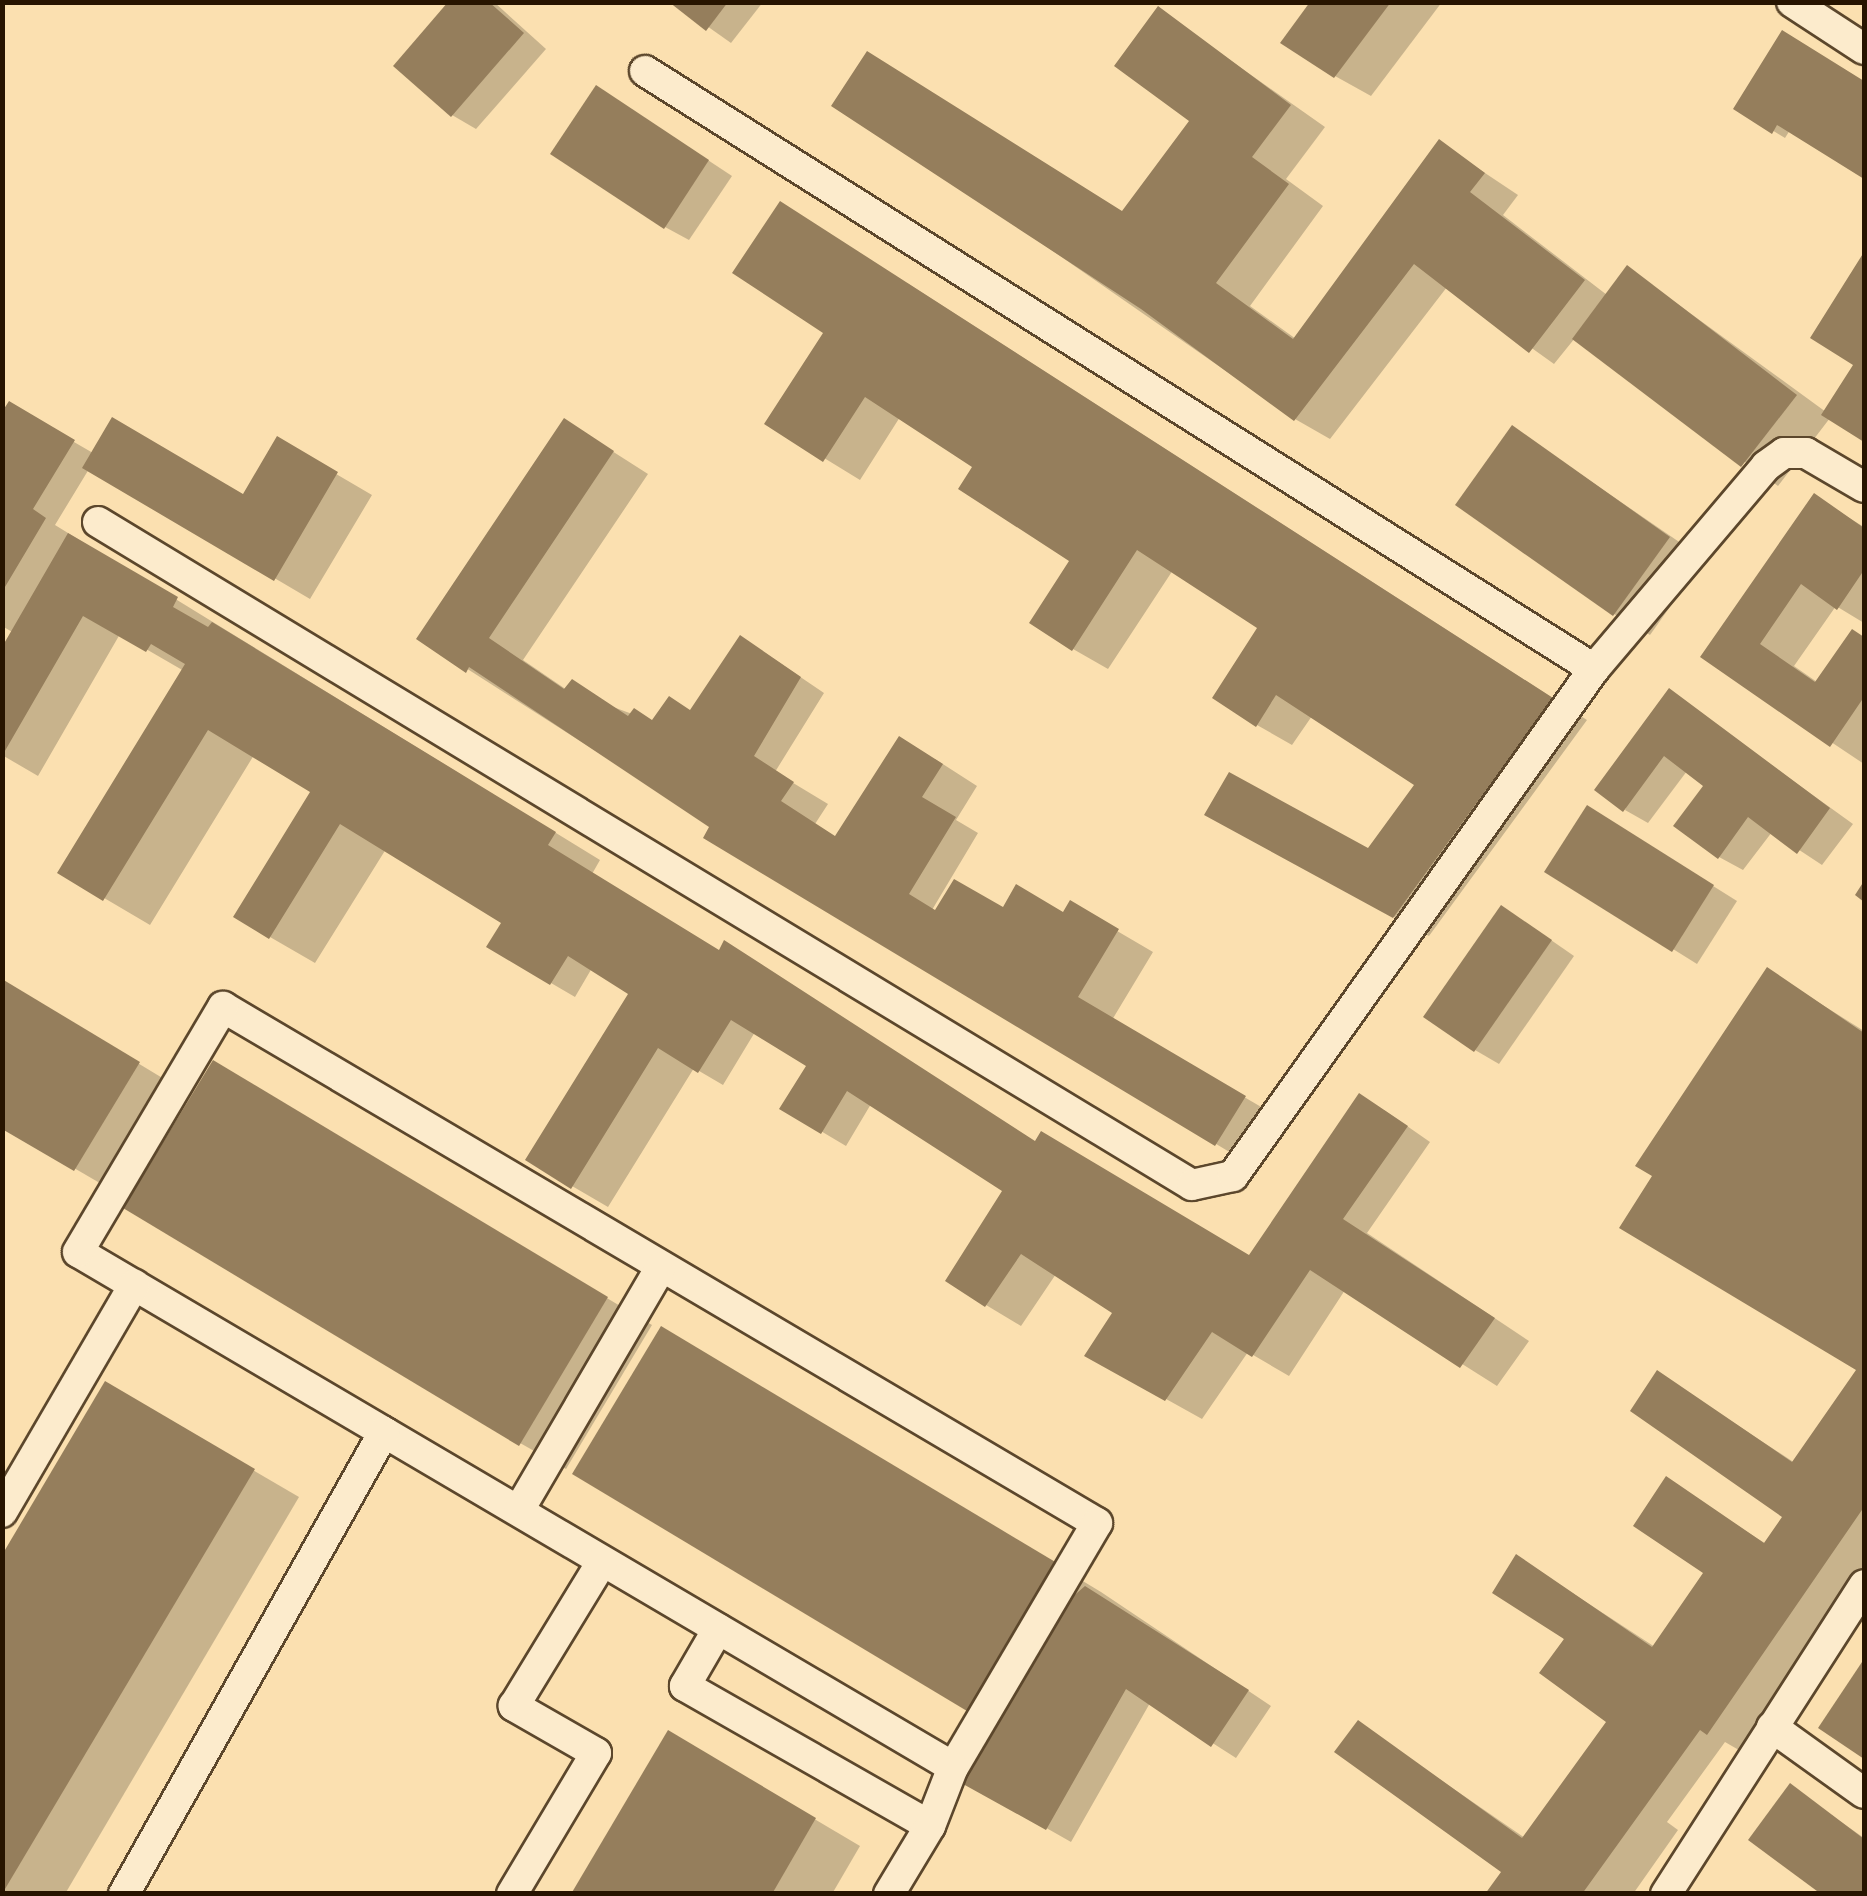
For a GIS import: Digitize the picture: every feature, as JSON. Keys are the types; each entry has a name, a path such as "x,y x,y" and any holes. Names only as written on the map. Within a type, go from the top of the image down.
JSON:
{"lane":[{"path":"1792,2 1864,49"},
{"path":"645,71 1594,669"},
{"path":"98,522 1192,1186 1233,1176 1594,669 1766,466 1784,453 1806,453 1864,487"},
{"path":"889,1894 930,1826 953,1768 1097,1524 223,1007 78,1252 953,1768"},
{"path":"519,1510 661,1266"},
{"path":"2,1512 134,1285"},
{"path":"124,1894 384,1432"},
{"path":"512,1894 596,1753 514,1706 602,1562"},
{"path":"1666,1894 1864,1585"},
{"path":"718,1629 685,1686 930,1826"},
{"path":"1772,1727 1864,1793"}],"building":[{"path":"448,2 489,2 524,33 451,117 393,66"},
{"path":"669,2 728,2 706,31"},
{"path":"1310,2 1391,2 1334,78 1280,43"},
{"path":"1158,6 1291,105 1252,157 1289,184 1216,283 1293,339 1439,139 1485,173 1470,192 1585,280 1529,353 1414,264 1294,421 1141,309 831,106 867,51 1122,211 1189,121 1114,66"},
{"path":"1782,30 1864,81 1864,179 1777,125 1772,134 1733,109"},
{"path":"596,85 709,160 664,229 550,154"},
{"path":"780,201 1553,698 1393,918 1204,815 1229,772 1368,848 1414,785 1276,695 1256,727 1212,698 1257,628 1137,550 1072,651 1029,623 1069,561 958,489 972,467 865,397 823,462 764,424 823,333 732,273"},
{"path":"1864,252 1864,442 1821,415 1853,365 1810,338"},
{"path":"1627,265 1797,395 1741,467 1572,339"},
{"path":"9,401 75,440 33,509 46,518 2,592 2,412"},
{"path":"112,417 243,494 277,436 338,472 274,581 82,468"},
{"path":"564,418 614,451 489,638 564,689 572,679 628,716 634,708 652,720 669,696 690,710 740,635 801,677 754,756 794,782 781,801 835,836 899,736 943,764 922,797 956,817 909,894 935,910 954,879 1003,907 1016,884 1063,912 1070,900 1119,929 1078,997 1246,1096 1215,1146 703,838 709,827 469,667 466,673 416,639"},
{"path":"1512,425 1670,537 1613,616 1455,505"},
{"path":"1814,493 1864,528 1864,570 1837,610 1801,584 1760,644 1815,682 1852,629 1864,637 1864,697 1830,747 1700,657"},
{"path":"68,533 178,597 173,607 208,627 212,622 556,832 548,845 719,950 724,940 1035,1141 1041,1131 1249,1255 1359,1093 1408,1126 1343,1219 1495,1318 1460,1368 1310,1270 1252,1357 1212,1332 1165,1401 1084,1356 1112,1313 1021,1254 985,1307 945,1281 1002,1191 847,1091 821,1134 779,1109 806,1066 731,1020 698,1073 658,1048 571,1189 525,1160 628,994 568,956 550,985 486,947 501,923 340,824 269,939 233,917 310,792 208,730 103,901 57,873 185,664 151,644 146,652 83,616 2,756 2,647"},
{"path":"1669,688 1830,808 1797,854 1748,817 1718,859 1673,826 1703,786 1664,756 1623,812 1594,790"},
{"path":"1587,805 1714,885 1672,952 1544,872"},
{"path":"1864,881 1864,902 1855,895"},
{"path":"1501,905 1552,940 1474,1052 1423,1017"},
{"path":"1767,967 1864,1033 1864,1507 1707,1735 1700,1730 1582,1894 1485,1894 1501,1872 1334,1752 1358,1720 1522,1838 1606,1722 1539,1673 1564,1639 1492,1593 1516,1554 1652,1647 1703,1573 1633,1526 1666,1476 1764,1543 1782,1517 1630,1411 1657,1370 1792,1462 1856,1370 1619,1228 1652,1176 1635,1166"},
{"path":"2,979 140,1062 74,1171 2,1129"},
{"path":"213,1060 608,1297 519,1446 123,1208"},
{"path":"661,1326 1057,1563 967,1711 572,1474"},
{"path":"105,1381 255,1469 2,1894 2,1555"},
{"path":"1085,1586 1249,1690 1211,1747 1126,1689 1046,1830 963,1784 1070,1599"},
{"path":"1864,1659 1864,1759 1818,1728"},
{"path":"668,1730 816,1818 772,1894 571,1894"},
{"path":"1790,1783 1864,1839 1864,1894 1821,1894 1748,1840"}]}
